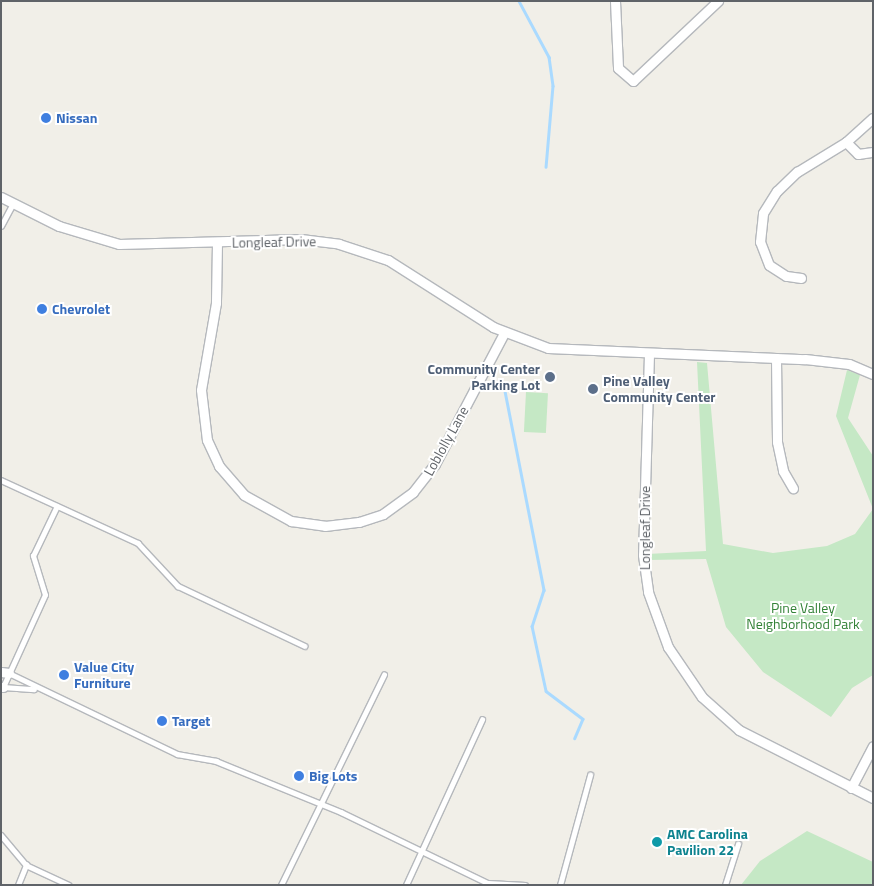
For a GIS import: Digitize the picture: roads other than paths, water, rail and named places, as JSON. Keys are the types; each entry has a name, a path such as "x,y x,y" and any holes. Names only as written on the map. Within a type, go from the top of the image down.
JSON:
{"street":[{"path":"615,1 618,68 624,78 633,80 718,1"},
{"path":"801,278 786,276 769,265 760,242 763,213 776,191 797,172 846,142 873,118"},
{"path":"846,142 858,154 873,152"},
{"name":"Longleaf Drive","path":"1,197 59,226 119,244 217,243 301,239 366,251 410,272 504,333 548,348 836,362 873,374"},
{"name":"Loblolly Lane","path":"217,243 216,303 201,397 207,440 219,466 244,495 291,521 325,526 359,522 390,510 413,492 435,464 504,333"},
{"name":"Longleaf Drive","path":"649,354 643,549 648,592 663,636 694,688 739,730 873,798"},
{"path":"776,358 777,442 782,471 793,488"},
{"path":"851,788 873,746"}],"lane":[{"path":"1,226 13,203"},
{"path":"1,480 138,544 178,586 306,646"},
{"path":"36,689 2,688 5,673 45,595 33,556 57,506"},
{"path":"5,673 177,754 216,761 318,806 341,812 488,883 525,885"},
{"path":"281,885 318,806 384,675"},
{"path":"406,885 482,720"},
{"path":"560,885 590,775"},
{"path":"1,835 26,865 69,885"},
{"path":"725,885 738,844"},
{"path":"18,885 26,865"}],"waterway":[{"path":"519,1 549,57 553,86 546,167"},
{"path":"504,386 544,590 532,626 546,691 583,719 575,738"}],"place":[{"name":"Nissan","path":"46,118"},
{"name":"Chevrolet","path":"42,309"},
{"name":"Community Center Parking Lot","path":"550,377"},
{"name":"Pine Valley Community Center","path":"593,389"},
{"name":"Value City Furniture","path":"64,675"},
{"name":"Target","path":"162,721"},
{"name":"Big Lots","path":"299,776"},
{"name":"AMC Carolina Pavilion 22","path":"657,842"}],"park label":[{"name":"Pine Valley Neighborhood Park","path":"803,616"}]}
